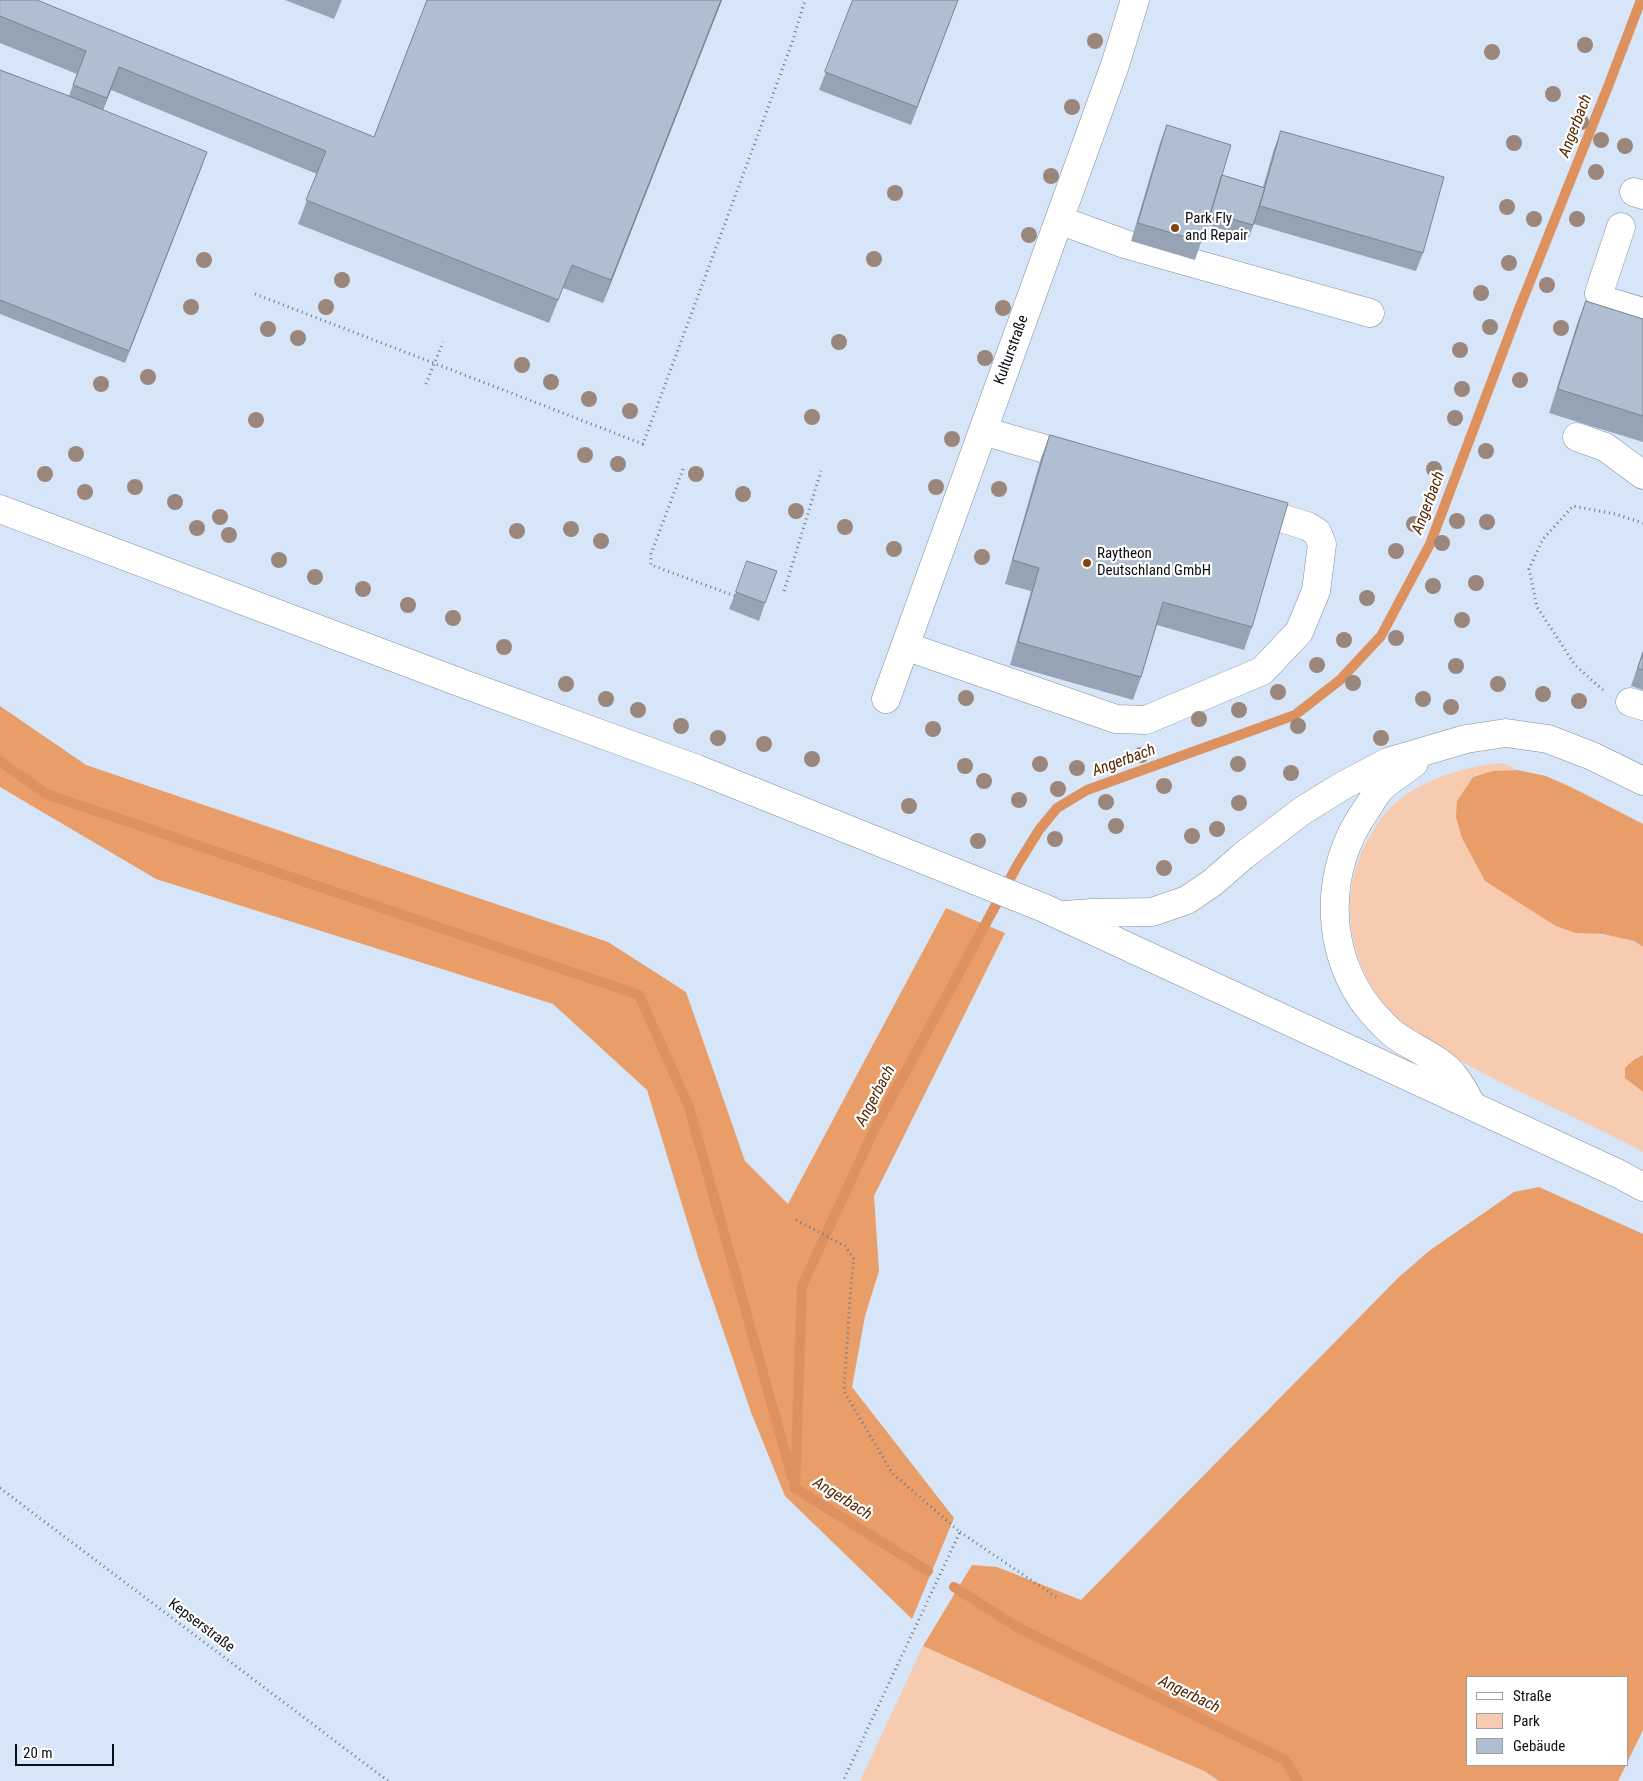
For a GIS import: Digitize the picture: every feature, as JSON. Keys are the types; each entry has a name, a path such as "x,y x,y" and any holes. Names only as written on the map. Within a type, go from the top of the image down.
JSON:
{"main road":[{"name":"Kulturstraße","path":"886,699 1115,65 1135,0"},
{"path":"1059,220 1125,244 1370,313"},
{"path":"1621,227 1599,293 1606,301 1643,312"},
{"path":"983,431 1099,465"},
{"path":"1577,437 1605,447 1643,475"},
{"path":"905,646 1116,720 1146,720 1262,671 1299,632 1316,591 1322,544 1317,532 1307,526 1222,501"},
{"path":"0,509 697,769 1052,912 1643,1187"},
{"path":"1052,912 1152,912 1187,900 1212,883 1243,856 1302,811 1344,784 1388,762 1466,739 1506,733 1548,739 1592,756 1643,781"},
{"path":"1430,751 1381,789 1358,820 1344,851 1336,881 1334,918 1341,954 1354,987 1371,1011 1394,1035 1430,1056 1454,1076 1472,1106"}],"path":[{"path":"255,294 642,444 792,43 805,0"},
{"path":"426,384 442,342"},
{"path":"683,469 651,554 651,565 735,596"},
{"path":"784,591 821,471"},
{"path":"1637,704 1608,694 1575,665 1537,607 1529,569 1543,539 1573,506 1615,514 1643,524"},
{"path":"796,1220 846,1246 854,1258 844,1391 892,1473 960,1532 1056,1598"},
{"name":"Kepserstraße","path":"0,1488 388,1781"},
{"path":"843,1781 960,1532"}],"green space":[{"path":"1503,763 1517,770 1493,771 1474,777 1457,801 1576,933 1620,937 1643,947 1643,1055 1635,1059 1625,1078 1643,1092 1643,1152 1498,1081 1444,1052 1412,1032 1392,1014 1376,993 1363,970 1355,945 1351,920 1351,893 1356,868 1366,843 1382,817 1406,795 1437,778 1470,768"},
{"path":"923,1646 1204,1771 1219,1781 860,1781"}],"shaded area":[{"path":"0,706 86,765 608,942 686,992 745,1161 788,1204 946,908 1005,933 874,1196 879,1271 865,1316 852,1387 954,1518 912,1619 785,1496 752,1415 699,1260 647,1090 553,1004 156,879 0,787"},
{"path":"1517,770 1546,776 1643,824 1643,947 1634,941 1603,934 1576,933 1556,926 1485,881 1462,838 1456,817 1457,801 1473,777 1493,771"},
{"path":"1643,1055 1643,1092 1625,1078 1625,1068"},
{"path":"1539,1187 1643,1234 1643,1730 1628,1761 1628,1676 1466,1676 1466,1766 1626,1766 1618,1781 1219,1781 1204,1771 923,1646 972,1565 997,1567 1081,1600 1398,1278 1429,1251 1514,1192"}],"building":[{"path":"0,0 37,0 374,137 427,0 721,0 611,280 572,265 558,300 306,200 326,151 119,67 107,98 73,85 86,51 0,16"},
{"path":"853,0 958,0 917,107 825,72"},
{"path":"0,70 207,152 129,351 0,300"},
{"path":"1167,125 1231,145 1202,242 1138,223"},
{"path":"1281,131 1444,177 1423,253 1260,206"},
{"path":"1222,175 1265,188 1253,225 1211,213"},
{"path":"1586,301 1643,319 1643,416 1558,389"},
{"path":"1050,435 1288,503 1252,627 1163,602 1141,677 1018,642 1039,568 1013,560"},
{"path":"747,561 777,571 765,603 736,592"},
{"path":"1643,653 1643,670 1638,668"}],"waterway":[{"name":"Angerbach","path":"795,1488 802,1286 874,1130 1018,864 1039,830 1057,808 1087,790 1295,715 1340,680 1381,636 1430,544 1519,309 1641,0"},
{"path":"0,761 46,794 639,995 689,1107 792,1477"},
{"name":"Angerbach","path":"795,1488 928,1571"},
{"name":"Angerbach","path":"954,1587 1017,1627 1285,1760 1298,1781"}],"place":[{"name":"Park Fly and Repair","path":"1175,228"},
{"name":"Raytheon Deutschland GmbH","path":"1087,563"}]}
